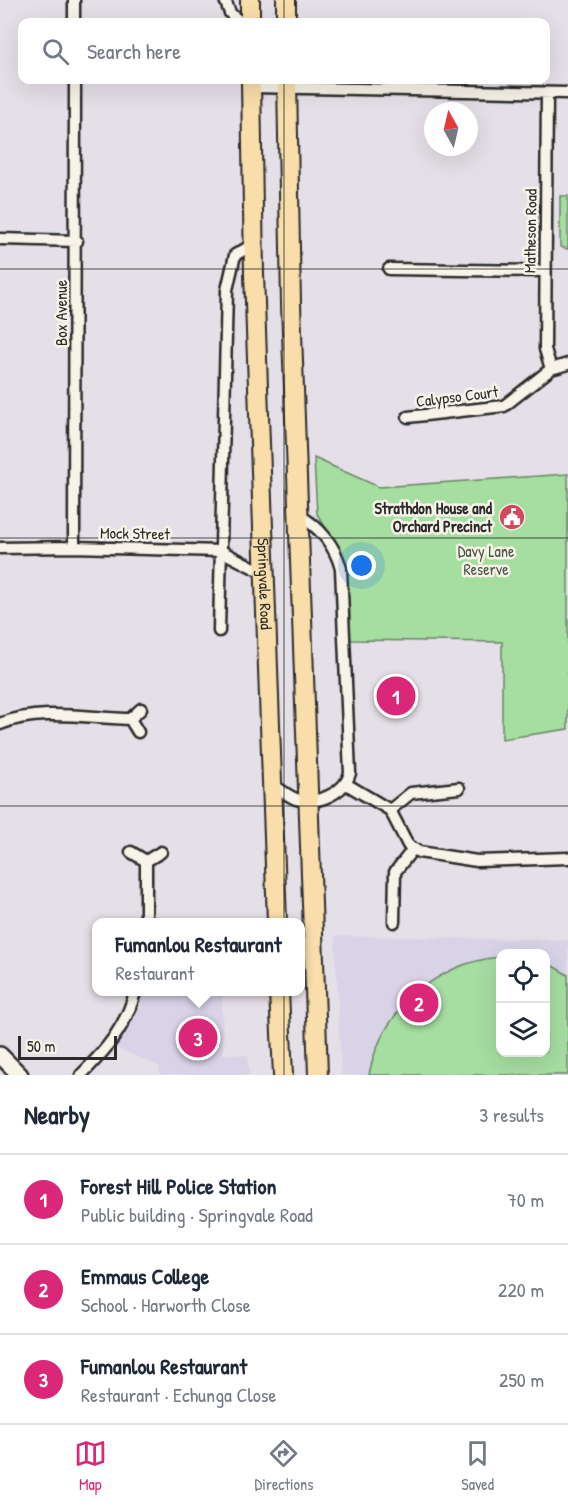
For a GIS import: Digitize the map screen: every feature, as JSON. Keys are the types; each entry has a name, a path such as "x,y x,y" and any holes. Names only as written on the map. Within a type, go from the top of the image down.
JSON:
{"highway":[{"path":"250,0 250,18"},
{"path":"286,0 286,18"},
{"name":"Springvale Road","path":"251,84 264,573 277,918"},
{"path":"287,84 298,515 318,1075"},
{"path":"279,996 283,1075"}],"main road":[{"path":"0,1055 20,1075"}],"street":[{"path":"74,0 74,18"},
{"path":"225,0 230,13 236,18"},
{"name":"Box Avenue","path":"74,547 77,241 75,84"},
{"path":"287,84 568,93"},
{"name":"Matheson Road","path":"547,93 545,350 551,369"},
{"path":"0,239 77,241"},
{"path":"219,631 227,290 235,255 254,244"},
{"path":"389,269 545,272"},
{"name":"Calypso Court","path":"408,417 504,406 551,369 568,364"},
{"path":"272,785 295,799 308,801 327,797 346,784 351,765 341,569 332,545 313,523 298,515"},
{"name":"Mock Street","path":"0,548 74,547 221,551 264,573"},
{"path":"0,724 16,717 35,716 130,719 141,709"},
{"path":"130,719 138,732"},
{"path":"346,784 390,810 405,840 413,849 440,857 477,861 568,858"},
{"path":"390,810 411,793 459,788"},
{"path":"394,922 395,872 413,849"},
{"path":"132,852 146,861"},
{"path":"146,861 161,852"},
{"path":"146,861 146,918"},
{"path":"81,1075 109,1047 132,1005 134,996"}],"shaded area":[{"path":"335,936 568,940 568,1075 341,1075"},
{"path":"142,996 222,996 223,1054 248,1055 249,1075 160,1075 159,1066 116,1048 137,1010"}],"green space":[{"path":"560,196 568,196 568,249 560,247"},
{"name":"Davy Lane Reserve","path":"314,458 379,487 568,474 568,729 502,739 502,642 351,640 340,550 317,514"},
{"path":"496,958 496,1057 550,1057 550,964 568,975 568,1075 369,1075 375,1052 399,1011 415,994 434,980 476,961"}],"place":[{"name":"Strathdon House and Orchard Precinct","path":"512,517"},
{"name":"Forest Hill Police Station","path":"396,696"},
{"name":"Emmaus College","path":"419,1003"},
{"name":"Fumanlou Restaurant","path":"198,1038"}]}
